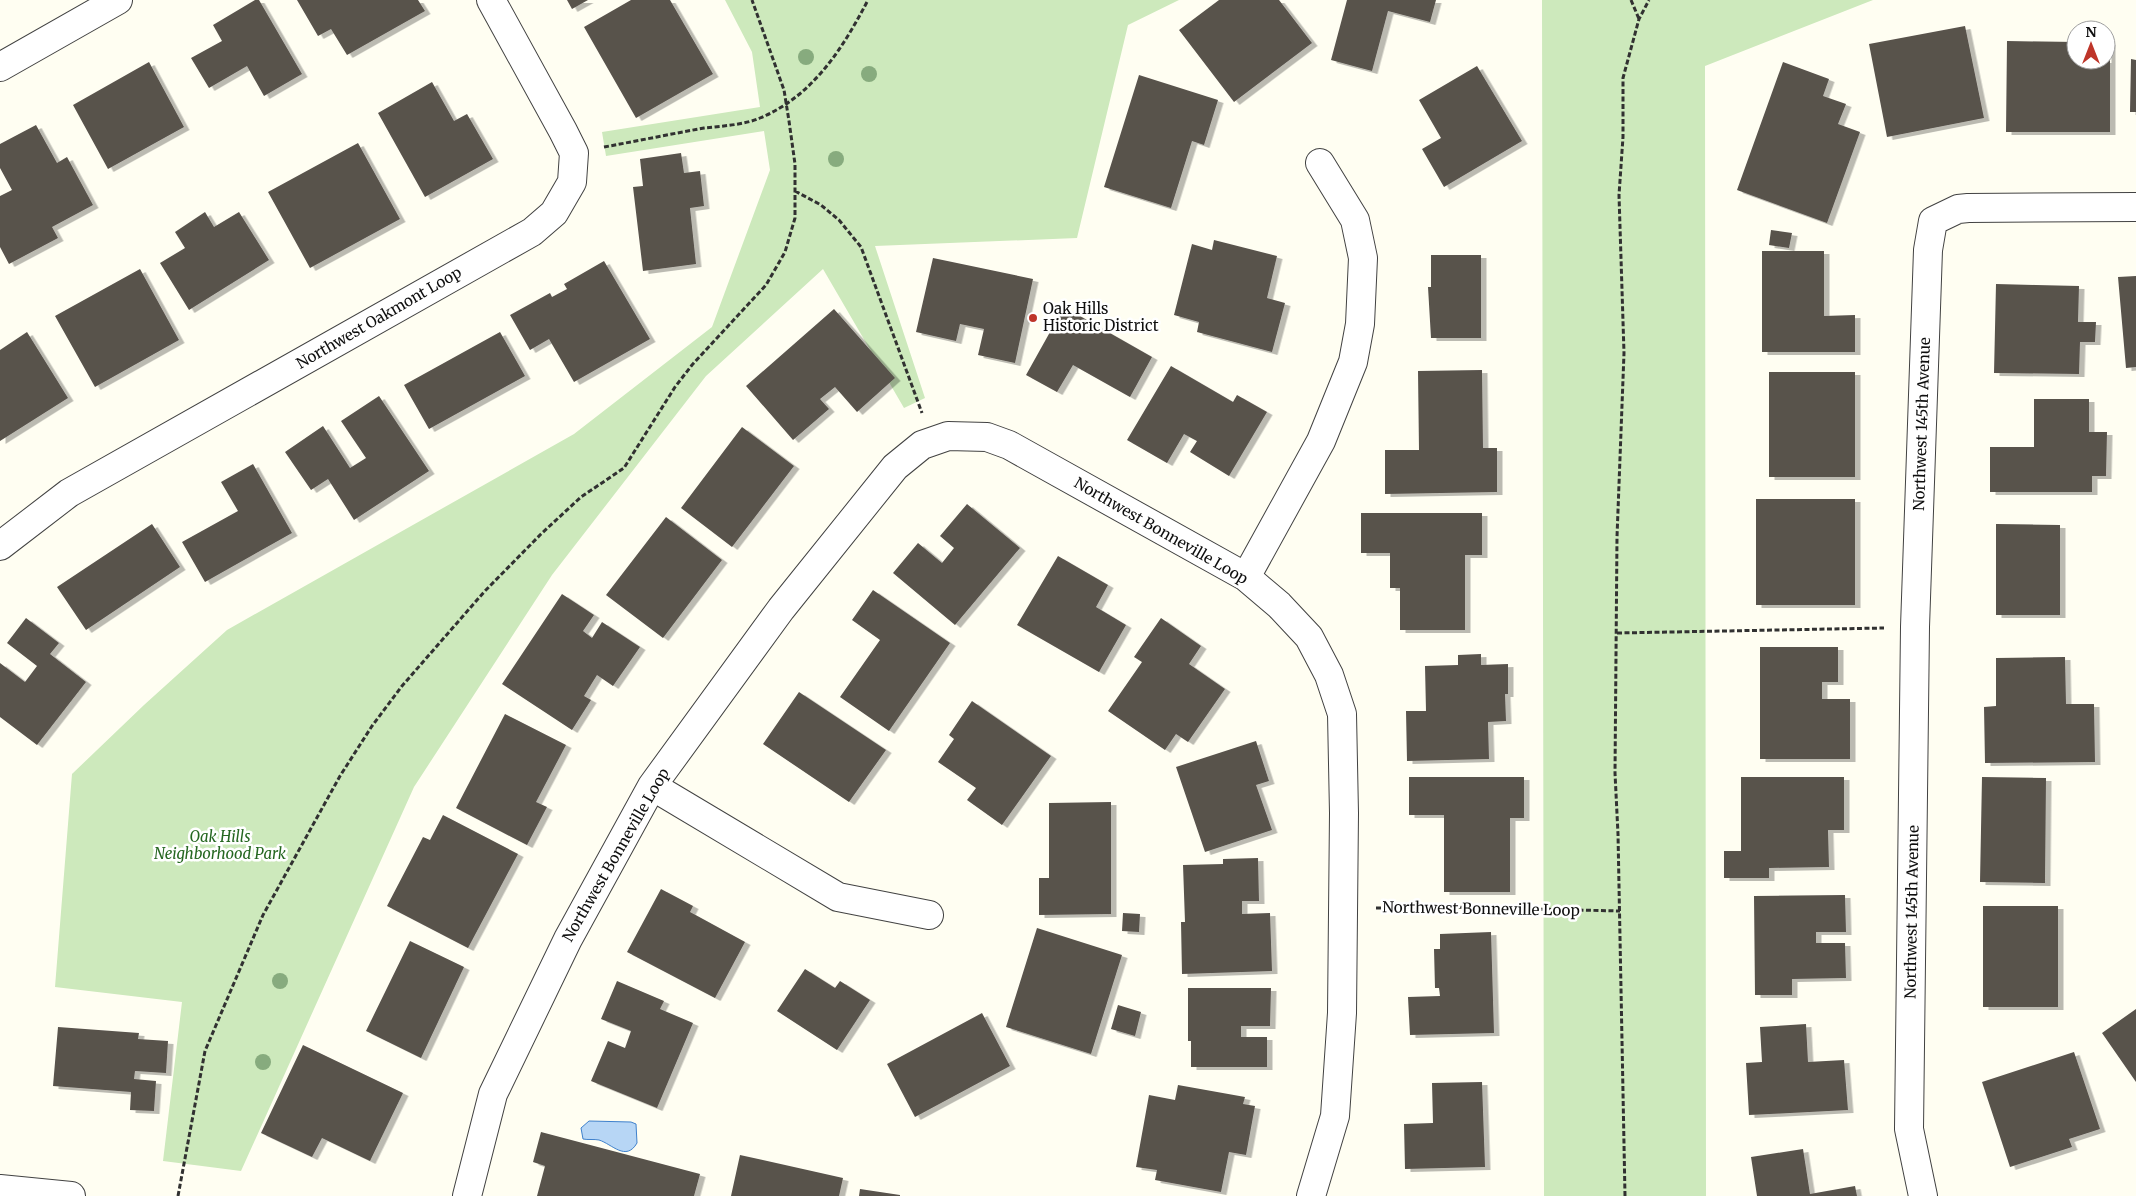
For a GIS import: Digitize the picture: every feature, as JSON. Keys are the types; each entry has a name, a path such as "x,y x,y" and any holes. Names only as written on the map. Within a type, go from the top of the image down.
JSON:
{"street":[{"path":"0,67 118,0"},
{"name":"Northwest Oakmont Loop","path":"0,546 69,493 532,232 554,213 572,182 574,153 564,131 491,0"},
{"path":"1246,577 1321,441 1353,362 1360,324 1362,258 1355,220 1320,163"},
{"name":"Northwest 145th Avenue","path":"1923,1196 1909,1129 1915,627 1928,250 1933,221 1958,209 1968,208 2136,207"},
{"name":"Northwest Bonneville Loop","path":"467,1196 493,1094 568,939 652,786 782,609 895,467 922,445 948,436 966,435 987,437 1009,445 1246,577 1279,605 1309,637 1328,675 1342,714 1344,813 1342,1013 1335,1116 1311,1196"},
{"path":"652,786 838,897 929,915"},
{"path":"0,1189 71,1196"}],"path":[{"path":"178,1196 204,1051 263,915 340,776 372,726 402,686 484,592 540,534 581,497 624,468 675,387 692,365 766,285 785,252 795,218 795,164 786,103 774,60 752,0"},
{"path":"574,153 760,118 808,88 831,62 868,0"},
{"path":"1631,0 1639,19"},
{"path":"1625,1196 1620,911 1614,773 1617,537 1624,353 1620,195 1623,137 1623,78 1639,19 1649,0"},
{"path":"795,191 821,205 839,220 860,247 933,441"},
{"path":"1617,633 1915,627"},
{"name":"Northwest Bonneville Loop","path":"1342,910 1450,907 1620,911"}],"green space":[{"name":"Oak Hills Neighborhood Park","path":"725,0 1179,0 1128,25 1077,238 875,246 925,398 904,408 823,269 706,376 552,575 414,787 241,1171 163,1161 182,1002 55,987 72,774 144,705 227,630 574,434 712,327 770,170 764,131 606,156 602,132 760,107 752,52"},
{"path":"1542,0 1873,0 1705,66 1706,1196 1544,1196"}],"water":[{"path":"589,1121 631,1122 636,1124 637,1143 633,1148 624,1151 599,1140 583,1139 581,1128"}],"building":[{"path":"255,0 259,0 302,74 264,96 247,66 209,88 191,58 222,41 213,25"},
{"path":"297,0 418,0 425,11 347,55 331,29 318,36"},
{"path":"567,0 588,0 572,9"},
{"path":"631,0 670,0 713,74 636,118 584,27"},
{"path":"1219,0 1279,0 1312,43 1234,102 1179,30"},
{"path":"1347,0 1436,0 1430,22 1388,11 1372,71 1331,60"},
{"path":"1965,26 1984,118 1887,137 1869,44"},
{"path":"2007,41 2066,42 2066,70 2110,70 2110,132 2006,132"},
{"path":"2131,59 2136,60 2136,112 2130,112"},
{"path":"149,62 184,127 108,169 73,105"},
{"path":"1783,62 1829,79 1823,96 1846,104 1838,124 1860,132 1827,223 1737,190"},
{"path":"1477,66 1522,141 1444,187 1422,149 1441,138 1419,100"},
{"path":"1139,75 1218,100 1204,145 1192,141 1171,208 1104,187"},
{"path":"432,82 454,121 467,114 493,159 425,197 378,113"},
{"path":"36,125 57,163 67,157 93,205 52,227 58,238 9,264 0,247 0,196 12,190 0,168 0,144"},
{"path":"358,143 400,219 310,268 268,192"},
{"path":"681,153 684,173 700,171 704,206 690,208 696,264 643,271 633,187 643,186 640,159"},
{"path":"205,212 214,227 239,212 269,260 189,310 160,263 185,248 175,232"},
{"path":"1771,230 1792,233 1789,248 1769,245"},
{"path":"1214,240 1277,256 1267,298 1285,303 1272,352 1197,332 1199,322 1174,315 1192,244 1212,250"},
{"path":"1762,251 1824,251 1824,316 1855,315 1855,352 1762,352"},
{"path":"1431,255 1481,255 1481,338 1431,338 1428,287 1431,287"},
{"path":"933,258 1033,279 1015,363 978,355 984,329 960,324 956,341 916,332"},
{"path":"604,261 650,339 574,382 549,339 530,350 510,315 550,293 552,297 567,289 564,284"},
{"path":"140,269 179,340 95,387 55,316"},
{"path":"2136,276 2136,367 2126,368 2118,277"},
{"path":"1996,284 2079,286 2078,322 2096,322 2095,342 2080,342 2079,374 1994,373"},
{"path":"1064,307 1152,357 1130,397 1073,365 1057,392 1026,375"},
{"path":"834,309 895,378 857,412 835,387 820,399 829,409 793,440 746,386"},
{"path":"27,332 68,398 0,441 0,350"},
{"path":"500,332 525,376 429,429 404,385"},
{"path":"1171,366 1233,402 1237,395 1267,412 1229,476 1190,452 1197,441 1184,434 1167,463 1127,440"},
{"path":"1482,370 1483,448 1497,448 1497,492 1385,494 1385,450 1419,450 1418,371"},
{"path":"1769,372 1855,372 1855,477 1769,477"},
{"path":"379,396 429,471 354,520 328,479 311,490 285,452 323,426 350,468 366,458 341,421"},
{"path":"2034,399 2089,399 2089,432 2107,432 2106,476 2092,476 2092,492 1990,492 1990,447 2034,447"},
{"path":"742,427 794,466 732,547 681,508"},
{"path":"253,464 292,533 205,582 182,542 238,511 221,482"},
{"path":"1756,499 1855,499 1855,605 1756,605"},
{"path":"967,504 1020,548 955,625 893,573 918,543 942,563 954,548 940,536"},
{"path":"1361,513 1482,513 1482,555 1465,555 1465,630 1400,630 1400,588 1390,588 1390,553 1361,553"},
{"path":"666,517 722,560 663,638 606,595"},
{"path":"152,524 180,567 86,630 57,587"},
{"path":"1996,524 2060,525 2060,615 1996,615"},
{"path":"1058,556 1108,585 1096,607 1126,625 1099,672 1017,625"},
{"path":"873,590 950,643 889,731 840,697 880,640 852,620"},
{"path":"562,594 594,615 583,631 592,638 602,622 640,647 613,686 597,675 584,696 591,700 572,730 502,684"},
{"path":"26,618 59,643 50,654 86,682 37,745 0,717 0,663 25,682 37,666 7,643"},
{"path":"1161,618 1201,646 1189,664 1225,689 1188,742 1176,734 1165,750 1108,711 1142,662 1134,657"},
{"path":"1760,647 1838,647 1838,682 1822,682 1822,699 1850,699 1850,759 1760,759"},
{"path":"1481,654 1481,665 1508,664 1508,694 1505,694 1506,721 1488,722 1489,759 1407,761 1406,711 1426,711 1425,666 1458,665 1458,655"},
{"path":"2065,657 2066,704 2094,704 2095,762 1985,763 1984,707 1996,706 1996,658"},
{"path":"799,692 886,750 849,802 763,744"},
{"path":"972,701 1051,756 1002,825 967,800 976,788 938,762 954,739 949,735"},
{"path":"505,714 566,745 536,802 547,807 527,845 456,808"},
{"path":"1256,741 1269,781 1256,785 1272,830 1205,852 1176,767"},
{"path":"1409,777 1524,777 1524,818 1510,818 1510,892 1444,892 1444,815 1409,815"},
{"path":"1741,777 1844,777 1844,830 1828,830 1829,867 1769,868 1769,878 1724,878 1724,851 1741,851"},
{"path":"1982,777 2046,778 2045,883 1980,882"},
{"path":"1111,802 1111,914 1039,915 1039,878 1049,878 1049,803"},
{"path":"443,815 518,854 468,948 387,906 423,837 430,840"},
{"path":"1258,858 1259,901 1242,901 1242,914 1270,913 1272,971 1182,974 1181,922 1185,922 1183,865 1223,864 1223,859"},
{"path":"661,889 693,906 690,912 745,942 715,998 627,952"},
{"path":"1845,895 1846,932 1816,932 1816,943 1845,943 1846,978 1792,979 1792,995 1755,995 1754,896"},
{"path":"1983,906 2058,906 2058,1007 1983,1007"},
{"path":"1123,913 1140,914 1139,932 1122,931"},
{"path":"1037,928 1122,955 1091,1054 1006,1027"},
{"path":"1491,932 1494,1033 1410,1035 1408,997 1440,996 1439,988 1435,988 1434,949 1440,949 1440,934"},
{"path":"410,941 464,967 421,1058 366,1031"},
{"path":"805,969 835,988 840,981 870,1000 837,1050 777,1011"},
{"path":"617,981 664,1001 660,1009 693,1023 657,1108 591,1081 608,1041 625,1048 631,1031 601,1019"},
{"path":"1188,988 1271,988 1270,1026 1241,1026 1241,1037 1267,1037 1267,1067 1191,1067 1191,1041 1188,1041"},
{"path":"1118,1005 1141,1012 1135,1036 1111,1029"},
{"path":"2136,1009 2136,1082 2102,1033"},
{"path":"982,1013 1010,1066 915,1117 887,1064"},
{"path":"1806,1024 1808,1062 1844,1060 1848,1110 1749,1115 1746,1063 1762,1062 1760,1027"},
{"path":"58,1027 139,1033 138,1039 168,1041 166,1073 135,1071 134,1079 156,1081 154,1111 130,1110 131,1092 53,1086"},
{"path":"303,1045 403,1093 370,1161 322,1138 312,1157 261,1133"},
{"path":"2074,1052 2100,1129 2069,1139 2072,1147 2010,1167 1982,1082"},
{"path":"1482,1082 1485,1167 1405,1169 1404,1124 1433,1123 1432,1083"},
{"path":"1178,1085 1245,1097 1243,1104 1255,1106 1246,1155 1229,1152 1221,1192 1155,1180 1157,1170 1136,1167 1149,1095 1175,1100"},
{"path":"541,1132 700,1174 694,1196 537,1196 545,1166 533,1162"},
{"path":"1803,1149 1810,1194 1855,1186 1857,1196 1757,1196 1751,1157"},
{"path":"740,1155 843,1178 839,1196 731,1196"},
{"path":"860,1189 900,1195 900,1196 859,1196"}],"place":[{"name":"Oak Hills Historic District","path":"1033,318"}]}
